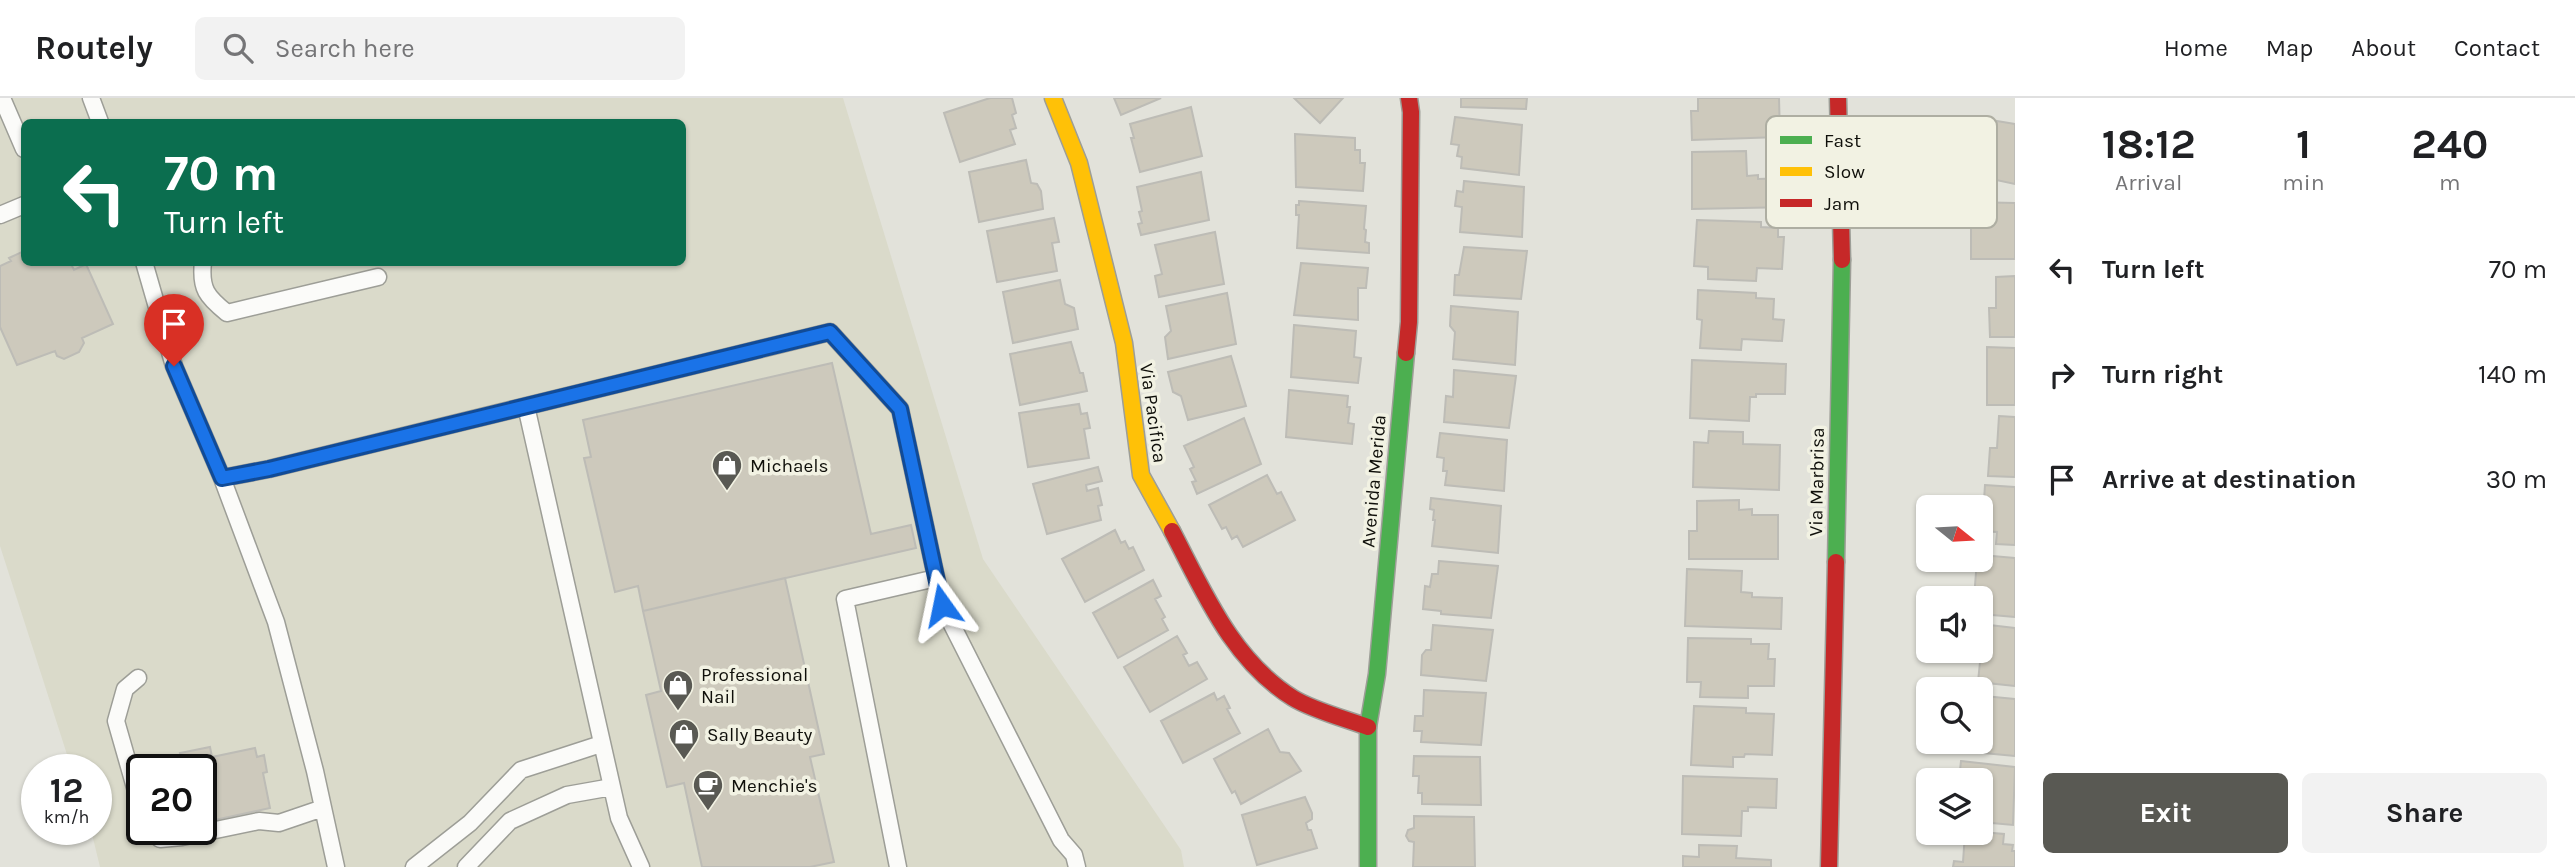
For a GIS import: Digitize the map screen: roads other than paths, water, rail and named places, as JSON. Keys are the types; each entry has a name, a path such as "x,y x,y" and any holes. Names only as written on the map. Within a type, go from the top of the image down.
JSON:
{"street":[{"name":"Via Pacifica","path":"1053,98 1079,163 1124,343 1141,475 1228,635 1257,669 1294,699 1368,727"},
{"name":"Avenida Merida","path":"1368,867 1368,727 1377,674 1409,321 1409,98"},
{"name":"Via Marbrisa","path":"1838,98 1839,116"},
{"name":"Via Marbrisa","path":"1829,867 1843,228"}],"lane":[{"path":"2,98 21,142"},
{"path":"91,98 99,119"},
{"path":"0,215 21,206"},
{"path":"145,266 174,366 222,478 275,622 336,867"},
{"path":"203,266 202,282 210,299 227,313 378,277"},
{"path":"222,478 269,469 830,332 900,409 942,605 1062,840 1074,855 1077,867"},
{"path":"526,406 619,818 641,867"},
{"path":"898,867 845,598 936,578"},
{"path":"126,756 116,721 125,689 138,678"},
{"path":"414,867 470,822 521,770 601,744"},
{"path":"466,867 510,821 568,795 612,787"},
{"path":"217,830 259,821 279,823 323,808"}],"place":[{"name":"Michaels","path":"727,492"},
{"name":"Professional Nail","path":"678,712"},
{"name":"Sally Beauty","path":"684,761"},
{"name":"Menchie's","path":"708,812"}]}
